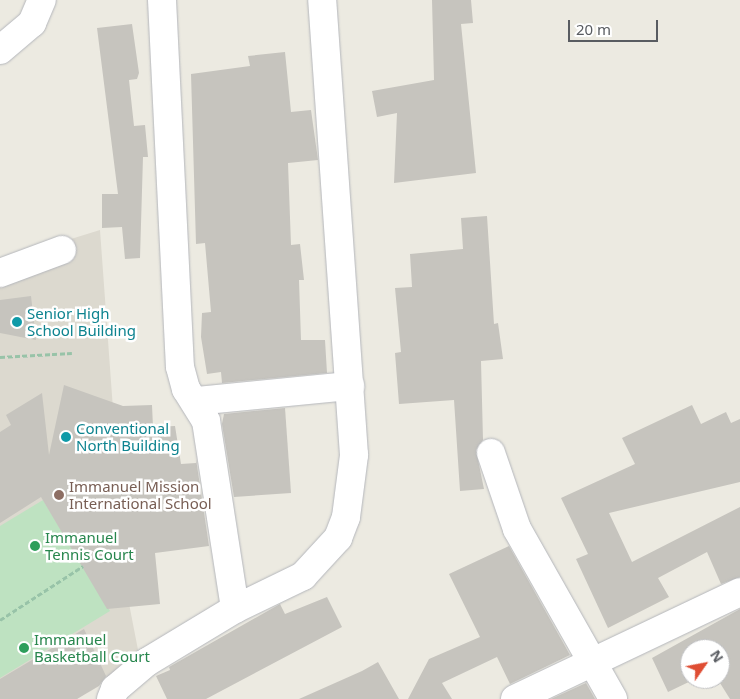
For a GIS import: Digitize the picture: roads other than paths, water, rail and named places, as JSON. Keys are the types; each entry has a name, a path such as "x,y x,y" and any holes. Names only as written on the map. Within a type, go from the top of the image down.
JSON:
{"street":[{"path":"0,50 32,23 42,0"},
{"path":"162,0 180,367 186,389 196,401 206,421 235,609"},
{"path":"111,699 115,689 131,673 235,609 303,576 338,538 352,487 350,386 322,0"},
{"path":"0,273 62,250"},
{"path":"196,401 350,386"},
{"path":"491,453 517,530 594,662 613,699"},
{"path":"515,699 740,592"}],"place":[{"name":"Senior High School Building","path":"17,322"},
{"name":"Conventional North Building","path":"66,437"},
{"name":"Immanuel Mission International School","path":"59,495"},
{"name":"Immanuel Tennis Court","path":"35,546"},
{"name":"Immanuel Basketball Court","path":"24,648"}]}
